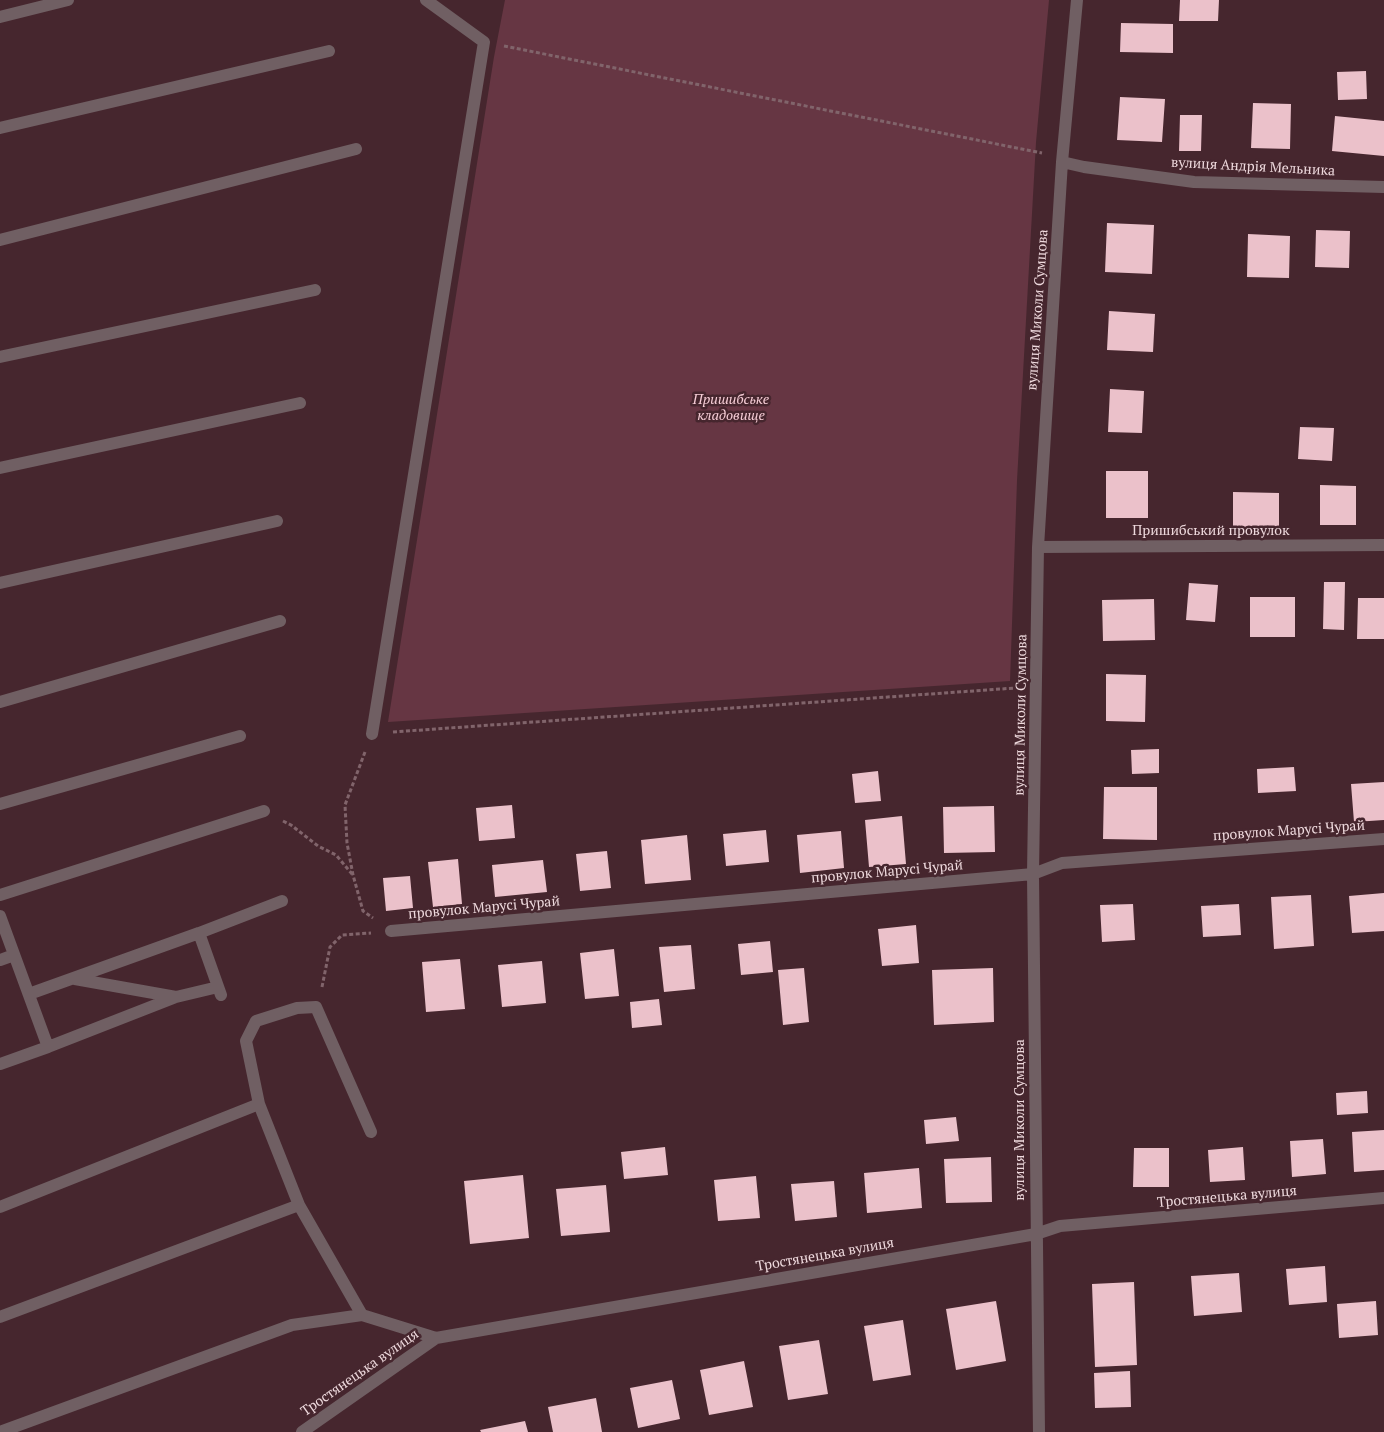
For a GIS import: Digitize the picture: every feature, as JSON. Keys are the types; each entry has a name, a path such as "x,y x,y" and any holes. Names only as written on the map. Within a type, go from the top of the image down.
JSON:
{"street":[{"path":"0,17 68,0"},
{"path":"372,734 484,42 426,0"},
{"name":"вулиця Миколи Сумцова","path":"1039,1432 1033,874 1038,547 1062,162 1077,0"},
{"path":"0,128 329,51"},
{"path":"0,240 356,149"},
{"name":"вулиця Андрія Мельника","path":"1062,162 1084,167 1194,182 1384,187"},
{"path":"0,358 315,290"},
{"path":"0,468 300,403"},
{"path":"0,583 277,521"},
{"name":"Пришибський провулок","path":"1038,547 1384,545"},
{"path":"0,702 280,621"},
{"path":"0,804 240,736"},
{"path":"0,896 264,811"},
{"name":"провулок Марусі Чурай","path":"391,931 1033,874 1062,864 1384,839"},
{"path":"29,994 282,901"},
{"path":"0,916 48,1047"},
{"path":"0,1064 176,997 220,991 198,933"},
{"path":"0,960 14,955"},
{"path":"73,978 176,997"},
{"path":"362,1315 298,1205 259,1104 246,1041 256,1021 297,1008 316,1007 371,1132"},
{"path":"0,1207 259,1104"},
{"name":"Тростянецька вулиця","path":"302,1432 436,1338 1036,1234 1060,1226 1384,1198"},
{"path":"0,1317 298,1205"},
{"path":"0,1432 292,1325 362,1315 436,1338"}],"path":[{"path":"484,42 1045,154"},
{"path":"391,931 363,911 352,875 347,843 345,805 372,734 1036,687"},
{"path":"264,811 291,826 318,846 336,855 352,875"},
{"path":"316,1007 330,947 342,935 391,931"}],"green space":[{"name":"Пришибське кладовище","path":"505,0 1049,0 1036,142 1017,480 1010,681 388,722 494,57"}],"building":[{"path":"1180,0 1219,0 1218,21 1179,21"},
{"path":"1121,23 1173,24 1173,53 1120,52"},
{"path":"1366,71 1367,99 1338,100 1337,72"},
{"path":"1120,97 1165,99 1162,142 1117,140"},
{"path":"1253,103 1291,104 1290,149 1251,148"},
{"path":"1180,115 1202,115 1201,151 1179,151"},
{"path":"1335,116 1384,121 1384,156 1332,151"},
{"path":"1107,223 1154,225 1152,274 1105,272"},
{"path":"1316,230 1350,231 1349,268 1315,267"},
{"path":"1248,234 1290,236 1289,278 1247,277"},
{"path":"1109,311 1155,314 1153,352 1107,350"},
{"path":"1110,389 1144,391 1142,433 1108,432"},
{"path":"1300,427 1334,428 1332,461 1298,459"},
{"path":"1106,471 1148,471 1148,518 1106,518"},
{"path":"1320,485 1356,486 1356,525 1320,525"},
{"path":"1233,492 1279,493 1279,527 1233,527"},
{"path":"1324,582 1345,582 1344,630 1323,629"},
{"path":"1189,583 1218,585 1215,622 1186,620"},
{"path":"1250,597 1295,597 1295,637 1250,637"},
{"path":"1358,598 1384,598 1384,639 1357,639"},
{"path":"1154,599 1155,640 1103,641 1102,600"},
{"path":"1106,674 1146,675 1145,722 1106,721"},
{"path":"1159,749 1159,773 1132,774 1131,750"},
{"path":"1294,767 1296,791 1258,793 1257,769"},
{"path":"878,771 881,801 855,803 852,774"},
{"path":"1384,782 1384,820 1354,822 1351,784"},
{"path":"1104,787 1157,787 1157,840 1103,839"},
{"path":"512,805 515,838 479,841 476,808"},
{"path":"994,806 995,852 944,853 943,807"},
{"path":"902,816 906,864 869,867 865,820"},
{"path":"766,830 769,862 726,866 723,834"},
{"path":"841,831 844,868 800,873 797,835"},
{"path":"687,835 691,880 645,884 641,840"},
{"path":"607,851 611,888 580,891 576,854"},
{"path":"458,859 462,904 433,907 428,862"},
{"path":"543,860 547,892 495,897 492,865"},
{"path":"410,876 413,908 386,911 383,878"},
{"path":"1384,893 1384,931 1352,933 1349,896"},
{"path":"1311,895 1314,946 1274,949 1271,897"},
{"path":"1133,904 1135,940 1102,942 1100,905"},
{"path":"1239,904 1241,935 1203,937 1201,906"},
{"path":"916,925 919,963 882,966 878,929"},
{"path":"770,941 773,972 741,975 738,944"},
{"path":"691,945 695,989 664,992 659,947"},
{"path":"614,949 619,996 585,999 580,953"},
{"path":"460,959 465,1009 426,1012 422,962"},
{"path":"542,961 546,1003 502,1007 498,965"},
{"path":"804,968 809,1022 783,1025 778,970"},
{"path":"993,968 994,1022 934,1025 932,970"},
{"path":"659,999 662,1025 632,1028 630,1002"},
{"path":"1367,1091 1368,1113 1337,1115 1336,1093"},
{"path":"956,1117 959,1141 926,1144 924,1120"},
{"path":"1384,1130 1384,1170 1354,1172 1352,1132"},
{"path":"1323,1139 1326,1174 1292,1177 1290,1141"},
{"path":"665,1147 668,1175 624,1179 621,1152"},
{"path":"1243,1147 1245,1180 1210,1182 1208,1150"},
{"path":"1134,1148 1169,1148 1169,1187 1133,1187"},
{"path":"991,1157 992,1202 946,1203 944,1159"},
{"path":"919,1168 922,1208 867,1213 864,1173"},
{"path":"523,1175 529,1238 470,1244 464,1181"},
{"path":"756,1176 760,1218 718,1221 714,1180"},
{"path":"834,1181 837,1217 795,1221 791,1184"},
{"path":"606,1185 610,1232 561,1236 556,1189"},
{"path":"1325,1266 1327,1302 1289,1305 1286,1269"},
{"path":"1239,1273 1242,1312 1194,1316 1191,1276"},
{"path":"1134,1282 1137,1365 1095,1367 1092,1284"},
{"path":"996,1301 1006,1361 956,1370 946,1309"},
{"path":"1376,1301 1378,1335 1339,1338 1337,1304"},
{"path":"903,1320 911,1375 873,1381 864,1326"},
{"path":"819,1340 828,1394 788,1400 779,1346"},
{"path":"744,1361 753,1407 709,1415 700,1370"},
{"path":"1130,1371 1131,1407 1095,1408 1094,1373"},
{"path":"672,1380 680,1419 638,1428 630,1388"},
{"path":"596,1398 602,1432 553,1432 548,1407"},
{"path":"525,1421 528,1432 481,1432 480,1430"}]}
